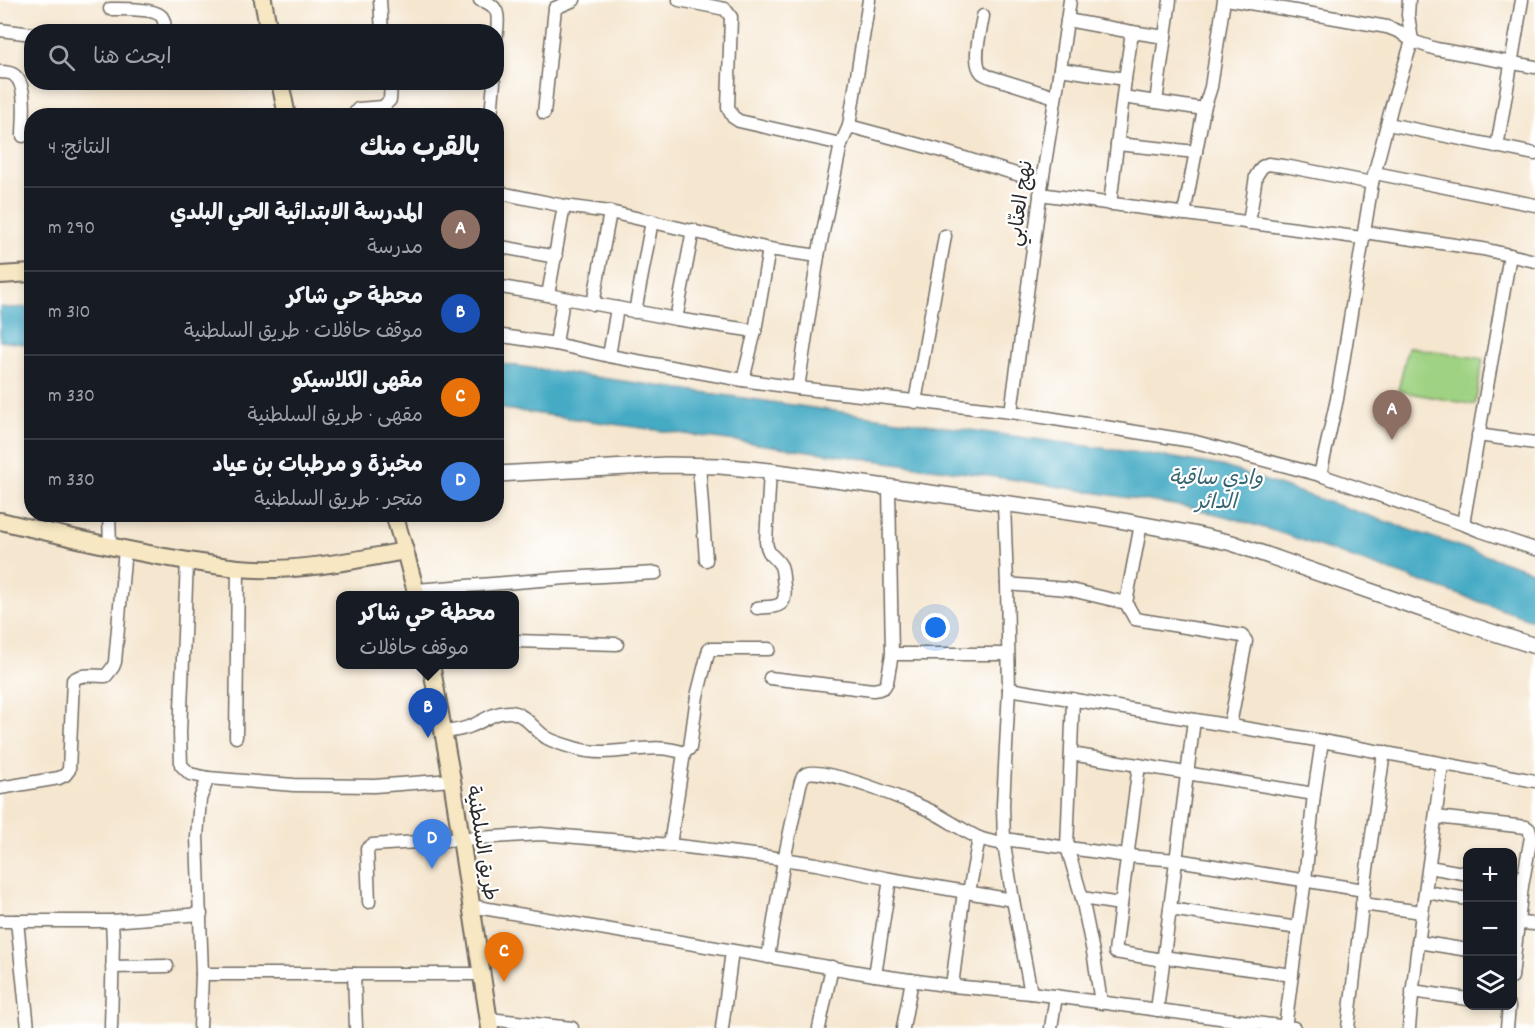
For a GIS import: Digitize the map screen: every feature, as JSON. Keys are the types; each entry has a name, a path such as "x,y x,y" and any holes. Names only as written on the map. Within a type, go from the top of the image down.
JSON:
{"main road":[{"path":"263,0 268,24"},
{"path":"282,90 285,108"},
{"path":"0,275 24,274"},
{"path":"0,521 187,561 238,568 280,568 341,563 405,551"},
{"path":"396,522 415,591"},
{"name":"طريق السلطنية","path":"431,669 452,780 490,1023"}],"street":[{"path":"380,0 382,24"},
{"path":"480,0 489,2 497,9 497,24"},
{"path":"544,113 555,8 574,0"},
{"path":"679,0 725,9 731,17 728,108 733,117 842,144"},
{"path":"798,388 818,256 842,144 849,126 868,0"},
{"name":"نهج العنّابي","path":"1011,412 1041,188 1070,0"},
{"path":"1156,102 1170,0"},
{"path":"1184,214 1204,109 1211,87 1224,0"},
{"path":"1238,0 1388,27 1412,41 1436,50 1535,67"},
{"path":"1320,475 1337,399 1374,178 1392,105 1412,41 1408,15 1409,0"},
{"path":"1497,147 1522,0"},
{"path":"110,9 151,11 159,14 164,19 164,24"},
{"path":"983,16 976,59 983,73 1055,96"},
{"path":"1067,20 1165,37"},
{"path":"0,30 24,33"},
{"path":"1110,204 1132,32"},
{"path":"1060,69 1125,79"},
{"path":"0,72 12,73 20,82 23,90 23,136"},
{"path":"370,108 382,107 390,100 391,90"},
{"path":"492,108 493,90"},
{"path":"1124,98 1204,109"},
{"path":"1388,124 1535,154"},
{"path":"849,126 934,149 1041,188 1110,204 1248,223 1483,249 1535,261"},
{"path":"1117,144 1196,152"},
{"path":"1248,223 1256,177 1262,167 1268,164 1374,178 1535,205"},
{"path":"504,194 564,206 610,212 769,249 818,256"},
{"path":"548,295 564,206"},
{"path":"593,304 610,212"},
{"path":"634,312 652,221"},
{"path":"676,319 693,231"},
{"path":"915,402 945,236"},
{"path":"504,247 556,256"},
{"path":"743,380 755,331 769,249"},
{"path":"1463,524 1510,255"},
{"path":"504,287 634,312 755,331"},
{"path":"556,344 563,299"},
{"path":"609,356 617,308"},
{"path":"504,336 743,380 1011,412 1192,441 1320,475 1535,549"},
{"path":"1478,435 1535,443"},
{"path":"699,465 706,560"},
{"path":"504,474 627,466 699,465 770,471 1142,524 1232,543 1535,646"},
{"path":"757,608 780,605 786,595 781,566 770,554 766,542 770,471"},
{"path":"770,678 879,689 884,687 892,654 889,488"},
{"path":"1004,504 1009,688 1004,842 1012,900 1031,993"},
{"path":"0,788 65,775 69,770 73,680 80,675 106,676 113,667 115,662 117,547 111,522"},
{"path":"1142,524 1126,603 1135,619 1242,636 1246,641 1230,725"},
{"path":"187,561 180,733 181,765 190,774 208,778 294,785 374,786 452,780"},
{"path":"236,737 238,568"},
{"path":"436,591 566,578 656,573"},
{"path":"1007,584 1067,590 1126,603"},
{"path":"519,642 617,644"},
{"path":"670,845 684,753 690,748 697,696 709,649 769,649"},
{"path":"892,654 1008,654"},
{"path":"1009,688 1322,741 1535,781"},
{"path":"1073,699 1066,847 1082,898 1101,1003"},
{"path":"444,732 470,727 497,713 510,712 518,714 548,738 580,750 606,753 673,749 684,753"},
{"path":"1157,1010 1194,720"},
{"path":"471,906 875,975 952,986 1056,996 1288,1028 1292,975 1322,741"},
{"path":"1348,1028 1362,904 1384,752"},
{"path":"1071,754 1314,794"},
{"path":"1409,1028 1442,764"},
{"path":"1115,952 1139,765"},
{"path":"768,957 784,860 802,778 807,773 813,772 876,788 931,811 979,838 1177,860 1364,890"},
{"path":"200,1028 201,914 196,837 200,799 208,778"},
{"path":"1436,817 1529,829 1531,837 1517,885"},
{"path":"369,902 367,849 372,845 541,834 670,845 784,860 1012,900"},
{"path":"952,986 967,892 979,838"},
{"path":"1429,867 1463,873"},
{"path":"875,975 890,879"},
{"path":"1426,892 1463,897"},
{"path":"1082,898 1120,904"},
{"path":"1362,904 1422,912"},
{"path":"1514,956 1519,923 1517,906"},
{"path":"1170,909 1298,928"},
{"path":"0,921 112,921 201,914"},
{"path":"17,921 28,1028"},
{"path":"111,1028 112,921"},
{"path":"1519,923 1535,924"},
{"path":"1418,942 1463,949"},
{"path":"722,1028 732,951"},
{"path":"1094,957 1115,952 1292,975"},
{"path":"112,967 167,966"},
{"path":"819,1028 831,967"},
{"path":"202,974 482,974"},
{"path":"354,974 356,1028"},
{"path":"903,1028 912,980"},
{"path":"1412,991 1463,998"},
{"path":"1051,1028 1056,996"},
{"path":"1507,1028 1509,1010"},
{"path":"490,1023 572,1028"}],"green space":[{"path":"1408,347 1483,359 1475,405 1398,391"}],"water":[{"path":"0,307 24,307 24,344 0,341"},
{"name":"وادي ساقية الدائر","path":"504,364 1222,466 1535,572 1535,621 1284,534 1228,517 1192,508 1017,480 504,409"}],"place":[{"name":"المدرسة الابتدائية الحي البلدي","path":"1392,440"},
{"name":"محطة حي شاكر","path":"428,738"},
{"name":"مخبزة و مرطبات بن عياد","path":"432,869"},
{"name":"مقهى الكلاسيكو","path":"504,982"}]}
